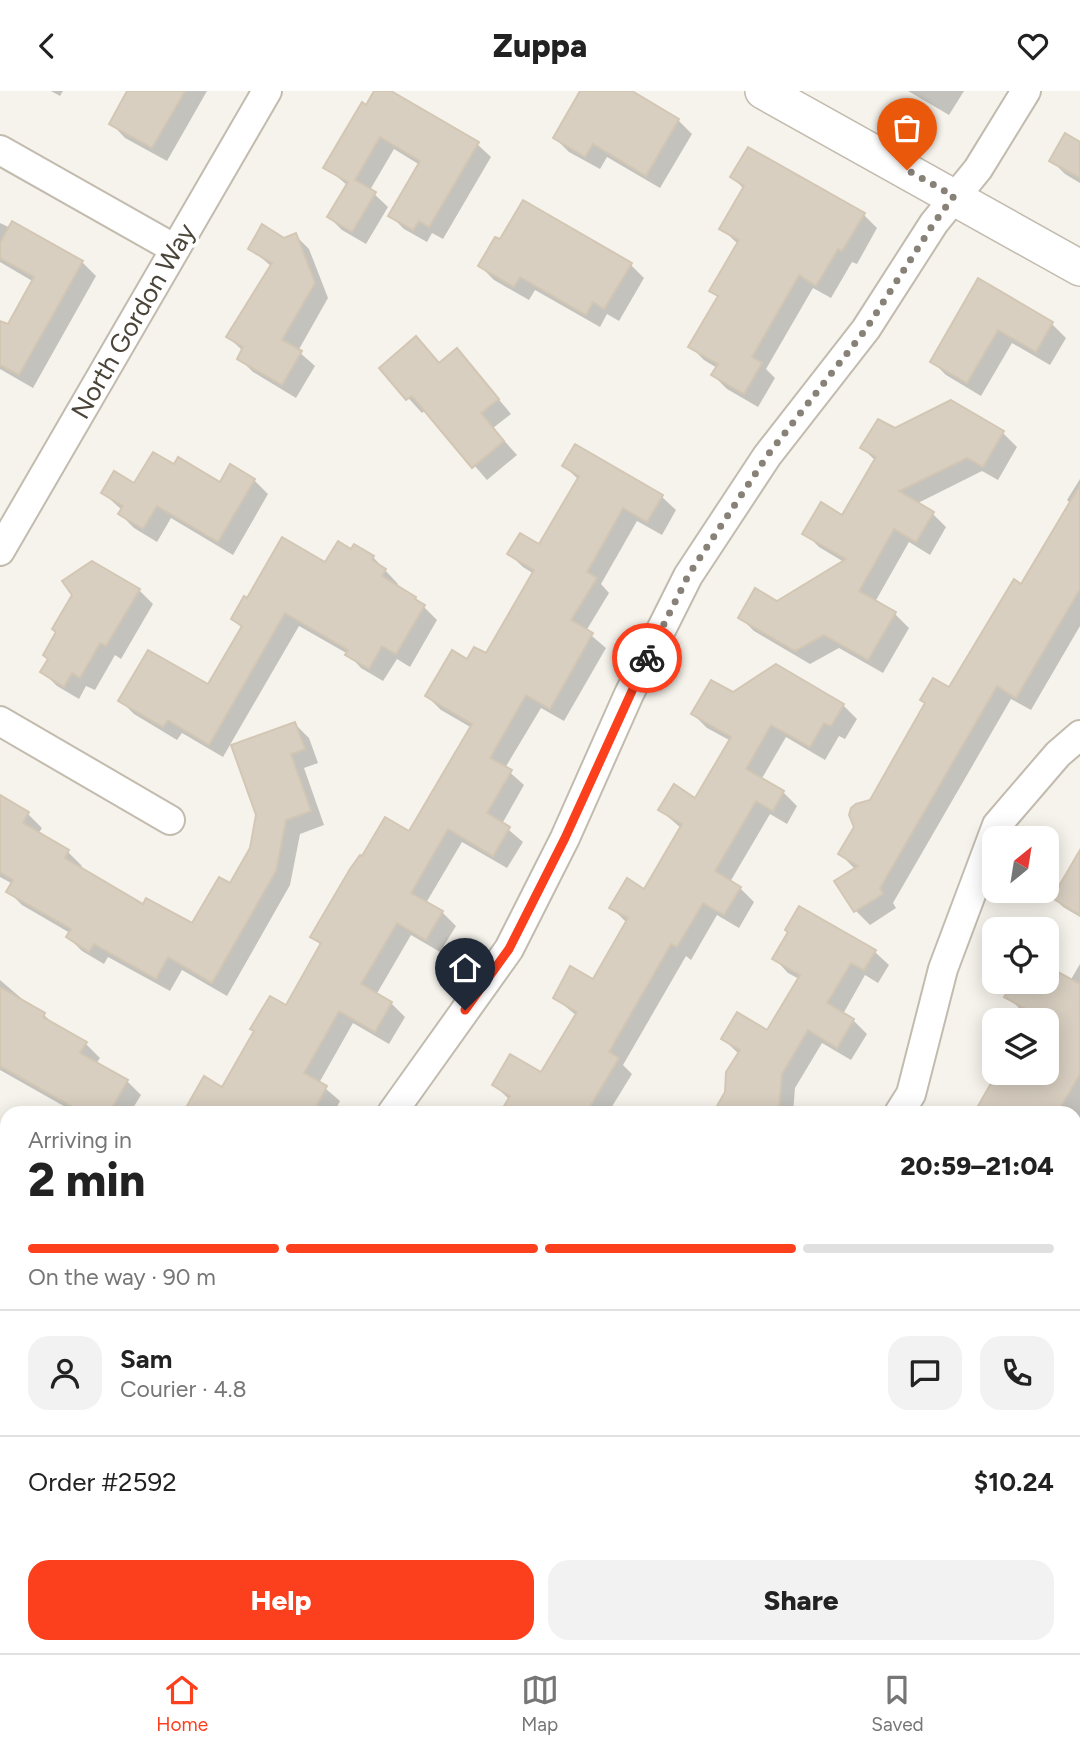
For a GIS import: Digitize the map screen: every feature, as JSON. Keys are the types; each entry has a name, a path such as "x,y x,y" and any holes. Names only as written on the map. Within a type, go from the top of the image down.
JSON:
{"street":[{"name":"North Gordon Way","path":"0,551 267,91"},
{"path":"763,91 1080,268"},
{"path":"398,1106 509,949 565,838 629,694 688,576 767,456 866,329 934,223 978,169 1026,91"},
{"path":"0,150 175,249"},
{"path":"0,722 170,820"},
{"path":"903,1106 911,1094 943,969 998,825 1058,754 1080,736"}],"building":[{"path":"127,91 185,91 152,148 109,124"},
{"path":"374,91 391,91 479,142 429,227 419,221 413,230 388,216 420,161 380,137 355,180 376,192 352,232 327,217 348,182 323,168 362,102 366,105"},
{"path":"580,91 632,91 679,119 646,176 593,144 585,157 553,138"},
{"path":"1065,133 1080,142 1080,178 1049,161"},
{"path":"748,147 865,213 842,251 838,249 816,286 799,275 752,357 762,363 744,394 711,375 718,364 688,347 718,296 709,291 739,240 719,229 744,186 730,177"},
{"path":"523,200 632,263 604,309 593,302 586,315 520,277 514,287 478,266 495,237 500,239"},
{"path":"12,221 83,261 19,375 0,365 0,321 8,324 34,277 0,258 0,243"},
{"path":"262,224 284,238 296,233 315,283 282,340 302,351 282,385 237,359 243,347 226,337 272,263 248,249"},
{"path":"978,278 1053,322 1036,352 998,330 967,383 930,362"},
{"path":"416,336 439,363 457,348 499,399 481,413 504,441 472,468 412,396 406,400 379,368"},
{"path":"951,400 1004,431 983,467 967,458 899,491 934,512 916,542 894,529 859,591 896,612 868,660 824,635 795,651 738,618 755,588 777,601 846,559 802,534 821,502 842,515 876,457 860,448 878,419 895,428"},
{"path":"575,444 663,495 647,522 623,508 587,572 597,578 571,620 593,633 550,709 526,695 490,758 512,770 487,813 510,827 493,856 448,829 411,893 443,911 426,940 397,923 361,984 392,1002 375,1032 339,1011 304,1073 327,1086 317,1106 187,1106 204,1076 222,1087 254,1031 250,1029 270,996 286,1005 321,943 310,937 350,869 360,855 362,856 385,817 409,831 472,724 425,696 452,650 467,659 474,647 486,653 534,570 507,554 520,533 539,544 579,476 562,466"},
{"path":"153,452 174,464 178,457 220,482 230,464 255,479 218,542 157,506 143,529 118,514 123,506 101,493 114,471 134,483"},
{"path":"1080,485 1080,589 1016,698 997,686 880,888 883,894 854,912 834,881 858,866 838,854 854,827 849,815 851,808 870,800 925,703 920,700 933,678 949,687 1014,579 1021,584"},
{"path":"282,537 325,562 338,541 351,549 354,544 374,556 372,560 386,569 382,576 425,605 396,654 382,646 369,669 345,655 348,650 285,613 209,745 168,720 163,727 118,701 148,650 208,684 242,626 231,619 244,596 247,598"},
{"path":"92,561 140,589 106,646 100,643 80,678 72,673 64,687 40,672 48,659 43,655 56,632 52,629 72,595 62,581"},
{"path":"776,664 844,704 831,726 824,723 810,747 771,725 746,769 784,791 773,811 756,801 715,871 741,887 724,915 703,903 677,947 671,944 609,1052 619,1058 590,1106 504,1106 510,1096 492,1085 510,1054 541,1072 577,1012 553,998 570,966 593,979 628,918 609,908 627,878 644,889 682,824 658,810 674,784 695,798 731,737 691,714 711,680 733,692"},
{"path":"295,722 305,749 291,754 311,811 286,820 276,871 212,983 168,957 156,979 94,944 89,952 66,937 71,929 6,892 13,880 0,872 0,795 29,812 23,823 69,850 65,858 143,904 146,898 192,923 219,877 230,883 250,848 256,815 231,745"},
{"path":"1080,850 1080,915 1059,902 1059,886"},
{"path":"799,906 876,950 864,970 851,963 827,1003 854,1019 837,1048 808,1030 782,1074 779,1106 717,1106 725,1092 726,1072 740,1050 721,1039 737,1012 767,1030 800,975 772,959 788,932 785,930"},
{"path":"1059,973 1080,984 1080,1074 1061,1106 978,1106 990,1085 1059,1085 1059,1008 1024,1008 1004,997 1006,994 1059,994"},
{"path":"0,987 45,1013 43,1017 87,1042 80,1053 128,1080 113,1106 71,1106 0,1066"}],"way so far":[{"path":"647,658 688,576 767,456 866,329 954,196 907,170"}],"route":[{"path":"465,1010 509,949 565,838 647,658"}]}
